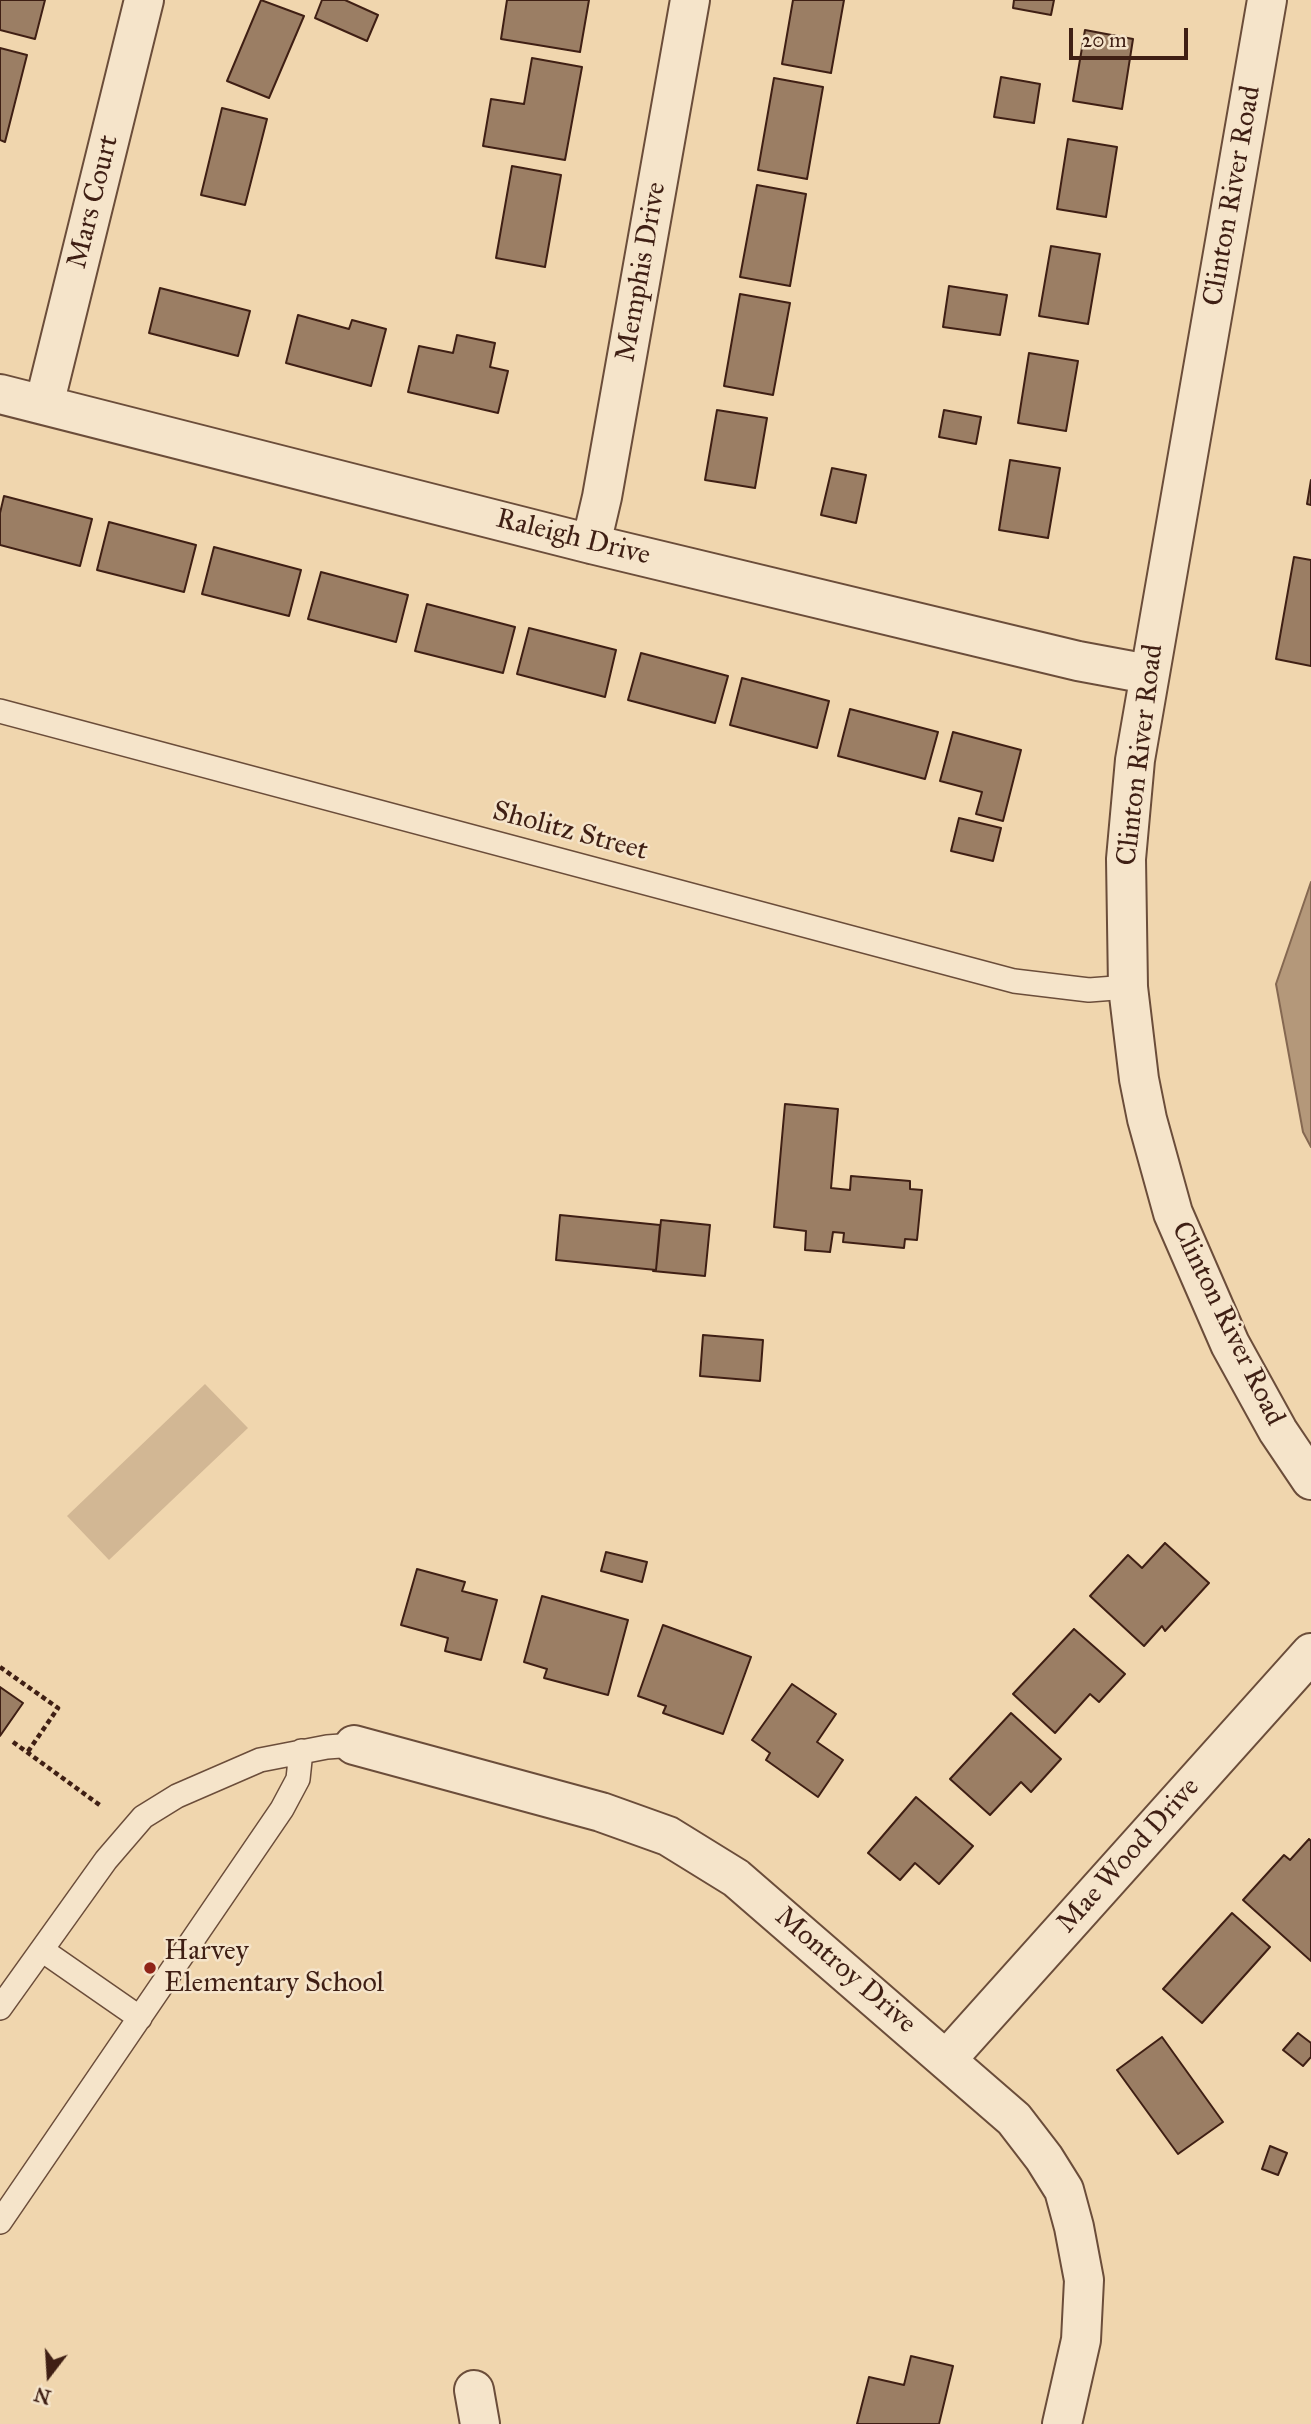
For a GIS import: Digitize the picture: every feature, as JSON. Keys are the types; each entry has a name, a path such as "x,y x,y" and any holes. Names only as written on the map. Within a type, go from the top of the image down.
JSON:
{"street":[{"name":"Mars Court","path":"44,405 145,0"},
{"name":"Memphis Drive","path":"591,544 602,497 690,0"},
{"name":"Clinton River Road","path":"1267,0 1135,760 1126,859 1128,987 1139,1079 1173,1213 1230,1344 1278,1431 1311,1480"},
{"name":"Raleigh Drive","path":"0,394 591,544 1078,661 1148,674"},
{"name":"Mae Wood Drive","path":"947,2059 1311,1653"},
{"name":"Montroy Drive","path":"354,1745 601,1812 668,1836 736,1878 1014,2119 1064,2190 1084,2280 1081,2340 1062,2424"}],"lane":[{"name":"Sholitz Street","path":"0,711 1014,981 1089,990 1128,987"},
{"path":"0,2008 106,1860 143,1817 177,1796 260,1760 301,1751 354,1745"},
{"path":"0,2222 282,1809 298,1779 301,1751"},
{"path":"42,1950 139,2018"}],"path":[{"path":"0,1667 58,1708 27,1753"},
{"path":"13,1742 102,1806"}],"shaded area":[{"path":"1311,882 1311,1147 1303,1132 1276,984"},
{"path":"205,1384 248,1428 109,1560 67,1516"}],"building":[{"path":"0,0 45,0 35,39 0,30"},
{"path":"261,0 304,16 269,98 227,81"},
{"path":"322,0 345,0 378,15 367,41 315,18"},
{"path":"507,0 589,0 580,52 501,39"},
{"path":"793,0 844,0 831,73 782,64"},
{"path":"1014,0 1054,0 1051,15 1013,8"},
{"path":"1085,30 1133,39 1122,109 1073,101"},
{"path":"0,48 27,55 5,142 0,140"},
{"path":"532,58 582,67 565,160 483,146 491,99 524,104"},
{"path":"1001,77 1040,84 1034,123 994,117"},
{"path":"774,78 823,87 807,179 758,170"},
{"path":"222,108 267,119 245,205 201,195"},
{"path":"1068,139 1117,147 1106,217 1057,209"},
{"path":"512,166 561,175 545,267 496,258"},
{"path":"757,185 806,194 790,286 740,277"},
{"path":"1051,246 1100,254 1088,324 1039,316"},
{"path":"949,286 1007,295 1000,335 943,327"},
{"path":"160,288 250,311 238,356 149,333"},
{"path":"740,294 790,303 773,395 724,386"},
{"path":"298,315 349,329 352,320 386,329 371,386 286,363"},
{"path":"457,335 495,343 490,367 508,371 498,413 408,392 419,346 453,353"},
{"path":"1029,353 1078,361 1066,431 1018,423"},
{"path":"717,410 767,418 755,488 705,480"},
{"path":"944,410 981,417 976,444 939,437"},
{"path":"1010,460 1060,468 1048,538 999,530"},
{"path":"832,468 866,475 856,523 821,515"},
{"path":"1311,480 1311,505 1307,504"},
{"path":"4,496 92,519 80,566 0,545 0,513"},
{"path":"109,522 196,545 184,592 97,570"},
{"path":"214,547 301,570 289,616 202,594"},
{"path":"1294,557 1311,560 1311,666 1276,659"},
{"path":"321,572 408,595 396,642 308,619"},
{"path":"427,604 515,627 503,673 415,651"},
{"path":"529,628 616,650 605,697 517,674"},
{"path":"641,653 728,676 715,723 628,700"},
{"path":"742,678 829,701 817,748 730,725"},
{"path":"850,709 938,732 925,779 838,756"},
{"path":"953,732 1021,750 1003,821 976,814 982,792 940,781"},
{"path":"959,818 1001,828 993,861 951,851"},
{"path":"785,1104 838,1109 831,1188 850,1190 851,1176 910,1181 910,1189 922,1190 917,1240 905,1239 904,1248 843,1242 844,1233 833,1232 830,1252 805,1250 806,1231 774,1227"},
{"path":"560,1215 660,1225 656,1270 556,1260"},
{"path":"661,1220 710,1225 705,1276 653,1271 656,1270"},
{"path":"703,1335 763,1340 760,1381 700,1376"},
{"path":"1165,1543 1209,1583 1165,1631 1162,1626 1144,1646 1090,1596 1128,1555 1142,1568"},
{"path":"606,1552 647,1562 642,1582 601,1571"},
{"path":"417,1569 465,1582 462,1591 497,1600 481,1660 445,1651 448,1638 401,1625"},
{"path":"542,1596 628,1620 608,1695 544,1678 547,1669 524,1662"},
{"path":"663,1625 751,1657 723,1734 663,1713 666,1706 638,1696"},
{"path":"1074,1629 1125,1674 1099,1702 1090,1694 1055,1733 1013,1694"},
{"path":"792,1684 836,1714 817,1742 843,1760 818,1797 766,1760 770,1753 752,1740"},
{"path":"0,1687 23,1703 0,1736"},
{"path":"1011,1713 1061,1759 1031,1792 1021,1782 990,1815 950,1779"},
{"path":"916,1797 973,1846 939,1884 915,1863 900,1880 868,1853"},
{"path":"1309,1839 1311,1961 1243,1900 1284,1855 1290,1860"},
{"path":"1232,1913 1270,1947 1202,2023 1163,1989"},
{"path":"1298,2033 1311,2043 1311,2057 1303,2066 1283,2050"},
{"path":"1162,2037 1223,2122 1178,2154 1117,2070"},
{"path":"1270,2146 1287,2153 1278,2175 1262,2169"},
{"path":"911,2356 953,2366 939,2424 857,2424 869,2377 904,2385"}],"place":[{"name":"Harvey Elementary School","path":"150,1968"}]}
